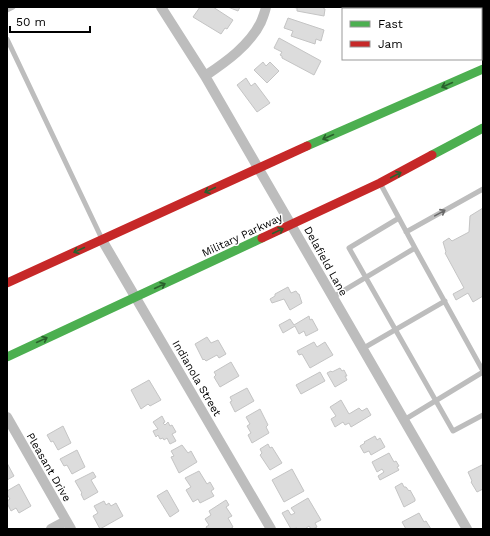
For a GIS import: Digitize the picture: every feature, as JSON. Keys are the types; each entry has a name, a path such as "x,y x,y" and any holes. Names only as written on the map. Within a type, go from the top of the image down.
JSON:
{"main road":[{"path":"7,283 258,168 483,70"},
{"name":"Military Parkway","path":"7,357 380,183 483,128"}],"street":[{"name":"Delafield Lane","path":"161,7 205,76 467,529"},
{"path":"205,76 220,67 235,55 250,38 261,22 266,7"},
{"name":"Indianola Street","path":"102,240 271,529"},
{"name":"Pleasant Drive","path":"7,417 69,525"},
{"path":"51,529 69,525"}],"lane":[{"path":"7,10 13,7"},
{"path":"7,39 102,240"},
{"path":"380,183 483,372 436,402 404,420"},
{"path":"406,232 483,189"},
{"path":"399,218 349,248 453,431 483,415"},
{"path":"333,297 415,248"},
{"path":"362,349 445,301"}],"building":[{"path":"200,7 213,7 233,20 227,29 225,28 221,34 193,17"},
{"path":"228,7 240,7 238,11"},
{"path":"291,7 323,7 325,9 324,16 297,11 297,8"},
{"path":"434,7 437,8 422,8"},
{"path":"455,7 474,8 456,8"},
{"path":"288,18 324,30 321,41 316,39 315,44 291,36 293,31 284,28"},
{"path":"279,38 321,61 314,75 282,58 280,55 282,52 274,48"},
{"path":"263,62 266,66 270,62 279,71 267,83 254,70"},
{"path":"246,78 251,86 255,83 270,103 257,112 237,85"},
{"path":"483,208 483,296 473,302 468,293 456,300 453,294 464,288 445,253 443,242 449,238 452,241 469,232 470,216"},
{"path":"288,287 291,293 296,291 299,294 302,303 290,310 284,299 272,303 270,299 275,296 275,294"},
{"path":"309,316 310,320 312,319 318,330 306,336 304,331 299,334 295,326 283,333 279,325 290,319 294,325"},
{"path":"207,337 211,343 218,340 226,354 219,358 217,355 206,361 204,359 203,360 195,344"},
{"path":"314,342 317,347 325,342 333,355 310,368 302,354 299,355 297,351"},
{"path":"231,362 239,376 220,387 214,377 216,375 214,372"},
{"path":"340,368 342,371 344,370 347,380 335,387 327,373"},
{"path":"320,372 325,381 301,394 296,385"},
{"path":"149,380 161,400 150,406 148,404 141,409 131,390"},
{"path":"247,388 254,401 235,412 230,402 232,401 230,397"},
{"path":"341,400 349,414 359,408 362,411 367,408 371,415 351,427 349,423 345,425 343,422 335,427 331,419 336,416 330,407"},
{"path":"260,409 268,425 266,427 269,433 252,443 248,435 251,433 247,426 250,424 246,417"},
{"path":"162,416 165,422 163,423 165,425 168,422 170,426 172,425 176,432 172,434 176,441 170,444 167,438 164,440 163,438 160,439 158,435 156,437 153,431 158,429 153,422"},
{"path":"63,426 71,443 58,450 53,441 51,442 47,435"},
{"path":"375,436 377,440 380,438 385,447 371,455 369,451 364,453 360,446"},
{"path":"268,444 270,448 272,447 282,463 270,470 260,455 262,453 260,449"},
{"path":"182,445 188,453 191,451 197,462 179,473 171,457 174,456 171,451"},
{"path":"77,450 85,467 72,474 67,465 64,466 60,459"},
{"path":"389,453 394,462 396,461 399,466 397,467 399,470 380,480 378,476 384,472 382,469 377,472 372,462"},
{"path":"7,463 14,476 7,480"},
{"path":"482,465 483,489 477,492 471,482 472,481 468,472"},
{"path":"292,469 304,491 284,502 272,480"},
{"path":"199,471 207,484 210,482 214,489 211,491 214,496 200,503 198,499 193,502 186,490 191,487 185,478"},
{"path":"93,472 96,477 91,480 98,492 84,500 75,481"},
{"path":"402,483 404,487 406,487 409,491 410,490 415,499 415,501 404,507 395,487"},
{"path":"19,484 31,506 19,513 16,508 11,511 7,503 10,499 7,491"},
{"path":"167,490 179,511 170,517 157,496"},
{"path":"308,498 321,520 315,523 317,527 313,529 309,526 305,529 291,529 282,513 288,510 291,515 295,513 291,508"},
{"path":"226,500 229,505 226,507 232,516 228,518 233,527 230,529 207,529 206,527 209,525 205,519 211,515 209,511"},
{"path":"104,501 106,505 109,503 111,506 116,503 123,516 100,529 93,516 98,513 94,506"},
{"path":"419,513 424,522 426,521 431,529 406,529 402,522"}],"traffic: fast":[{"path":"307,146 483,69"},
{"path":"432,155 483,128"},
{"path":"7,357 262,238"}],"traffic: jam":[{"path":"7,283 307,146"},
{"path":"262,238 380,183 432,155"}]}
